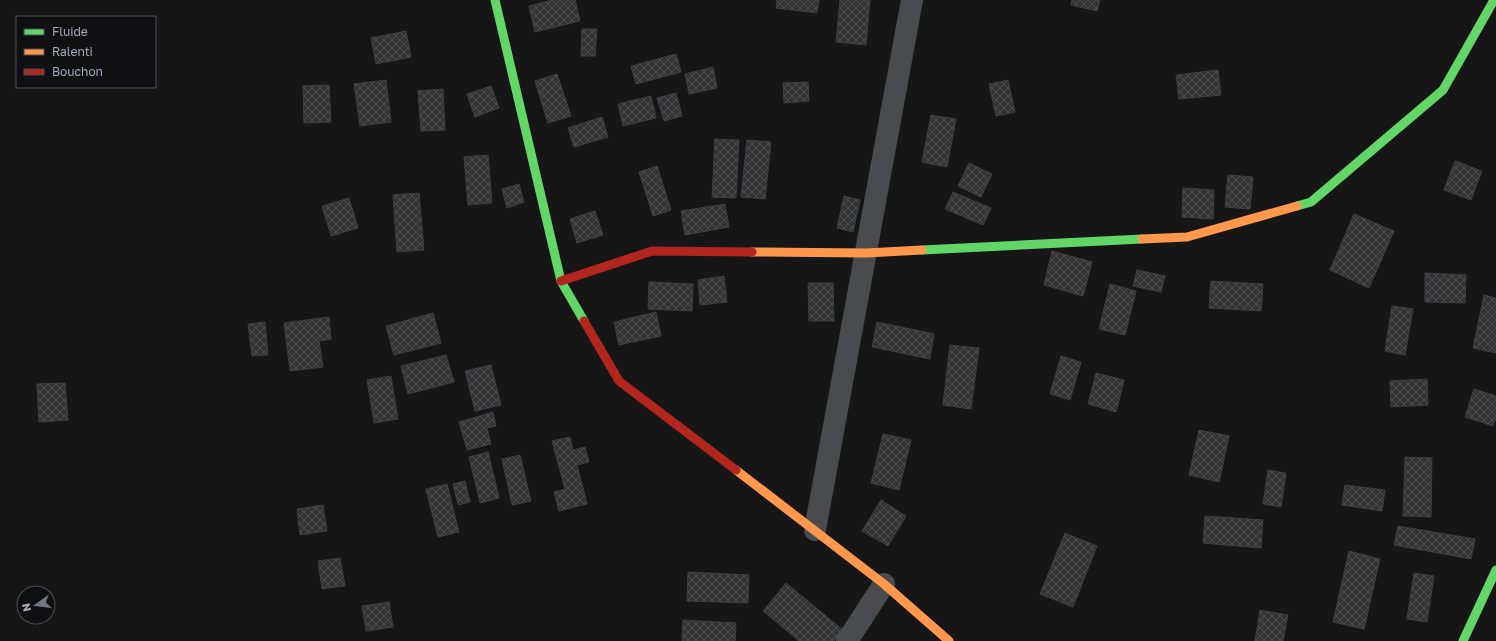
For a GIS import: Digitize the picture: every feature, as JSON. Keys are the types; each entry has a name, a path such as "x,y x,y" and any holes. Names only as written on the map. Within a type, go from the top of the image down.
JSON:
{"street":[{"path":"495,0 561,281 619,381 884,584 949,641"},
{"path":"815,530 912,0"},
{"path":"561,281 652,251 866,253 1187,237 1311,202 1443,90 1494,0"},
{"path":"1463,641 1496,570"},
{"path":"848,641 884,584"}],"building":[{"path":"552,0 575,0 580,21 535,32 529,6"},
{"path":"777,0 819,0 817,13 776,8"},
{"path":"840,0 870,0 866,45 836,42"},
{"path":"1072,0 1100,0 1097,11 1071,5"},
{"path":"582,29 597,29 595,56 581,56"},
{"path":"406,31 411,57 376,64 371,38"},
{"path":"676,54 681,72 636,84 631,66"},
{"path":"713,67 717,88 689,94 685,74"},
{"path":"1218,70 1221,95 1179,99 1176,75"},
{"path":"557,74 571,116 548,123 535,81"},
{"path":"386,80 391,122 360,126 354,84"},
{"path":"1008,80 1015,112 996,116 989,84"},
{"path":"808,82 809,101 784,103 783,83"},
{"path":"329,85 331,122 304,123 303,86"},
{"path":"491,86 499,108 475,117 467,94"},
{"path":"443,89 445,130 421,131 418,91"},
{"path":"676,93 682,116 664,121 657,98"},
{"path":"651,96 656,118 623,126 618,104"},
{"path":"931,115 956,119 947,167 922,162"},
{"path":"602,117 608,137 574,147 568,128"},
{"path":"715,139 739,140 736,198 712,197"},
{"path":"747,140 771,142 765,199 741,197"},
{"path":"488,155 492,203 468,205 464,157"},
{"path":"1455,161 1482,171 1471,200 1444,190"},
{"path":"969,163 992,174 981,197 958,186"},
{"path":"657,166 671,210 653,216 639,172"},
{"path":"1228,175 1253,177 1250,209 1225,207"},
{"path":"519,184 524,202 507,208 502,189"},
{"path":"1183,188 1214,190 1213,219 1182,217"},
{"path":"953,192 991,208 983,225 945,209"},
{"path":"419,193 424,250 397,252 393,195"},
{"path":"844,196 860,200 853,232 837,228"},
{"path":"349,198 358,228 331,236 322,206"},
{"path":"725,204 729,227 685,235 681,211"},
{"path":"595,211 603,235 577,243 570,219"},
{"path":"1354,214 1394,231 1369,288 1330,270"},
{"path":"1052,251 1092,262 1083,296 1044,285"},
{"path":"1137,270 1165,276 1161,292 1133,286"},
{"path":"1425,273 1466,275 1465,303 1425,302"},
{"path":"724,276 727,302 700,305 698,280"},
{"path":"1211,281 1263,284 1261,311 1209,308"},
{"path":"649,282 693,284 692,311 648,309"},
{"path":"808,283 833,283 834,321 809,321"},
{"path":"1110,284 1136,291 1125,335 1099,329"},
{"path":"1484,295 1496,298 1496,353 1473,348"},
{"path":"1392,306 1413,309 1405,355 1385,351"},
{"path":"656,312 661,336 619,345 614,322"},
{"path":"433,313 441,343 394,355 386,326"},
{"path":"329,317 331,339 319,341 323,367 290,371 284,323"},
{"path":"265,322 268,355 252,356 248,324"},
{"path":"877,322 934,334 930,359 872,347"},
{"path":"950,345 979,348 971,409 943,405"},
{"path":"446,355 454,382 408,394 401,366"},
{"path":"1061,356 1081,362 1070,400 1050,394"},
{"path":"491,365 501,405 475,411 465,371"},
{"path":"1096,373 1124,380 1116,412 1088,404"},
{"path":"391,376 398,419 374,423 367,380"},
{"path":"1427,379 1428,405 1391,407 1390,381"},
{"path":"65,383 68,420 39,422 37,384"},
{"path":"1474,389 1496,396 1496,418 1493,426 1465,417"},
{"path":"493,412 496,426 487,428 491,444 467,450 459,422"},
{"path":"1199,430 1229,436 1219,482 1189,475"},
{"path":"883,434 911,440 899,490 871,483"},
{"path":"570,437 573,450 585,447 589,462 577,465 587,504 559,511 554,492 565,489 552,441"},
{"path":"488,452 499,498 480,503 469,457"},
{"path":"520,455 531,501 512,505 502,459"},
{"path":"1405,457 1432,458 1431,517 1403,516"},
{"path":"1268,470 1286,473 1281,507 1263,504"},
{"path":"465,481 470,502 458,505 453,484"},
{"path":"447,484 459,532 438,537 426,489"},
{"path":"1345,485 1385,490 1382,511 1342,505"},
{"path":"881,500 906,516 888,546 862,531"},
{"path":"323,505 327,531 300,535 297,509"},
{"path":"1205,516 1263,520 1261,548 1203,543"},
{"path":"1398,526 1475,539 1471,559 1394,545"},
{"path":"1065,533 1097,546 1073,607 1040,594"},
{"path":"1349,551 1380,559 1364,629 1333,622"},
{"path":"340,558 345,586 322,589 318,561"},
{"path":"688,572 749,575 748,603 687,601"},
{"path":"1414,573 1434,576 1427,622 1407,619"},
{"path":"786,583 843,630 834,641 799,641 763,611"},
{"path":"389,602 393,627 366,631 362,606"},
{"path":"1260,610 1288,615 1283,641 1255,641"},
{"path":"683,620 736,623 735,641 682,641"}],"traffic: fast":[{"path":"495,0 561,281 584,321"},
{"path":"1297,206 1311,202 1443,90 1494,0"},
{"path":"922,250 1142,239"},
{"path":"1463,641 1496,570"}],"traffic: slow":[{"path":"1142,239 1187,237 1297,206"},
{"path":"752,252 866,253 922,250"},
{"path":"736,470 884,584 949,641"}],"traffic: jam":[{"path":"561,281 652,251 752,252"},
{"path":"584,321 619,381 736,470"}]}
